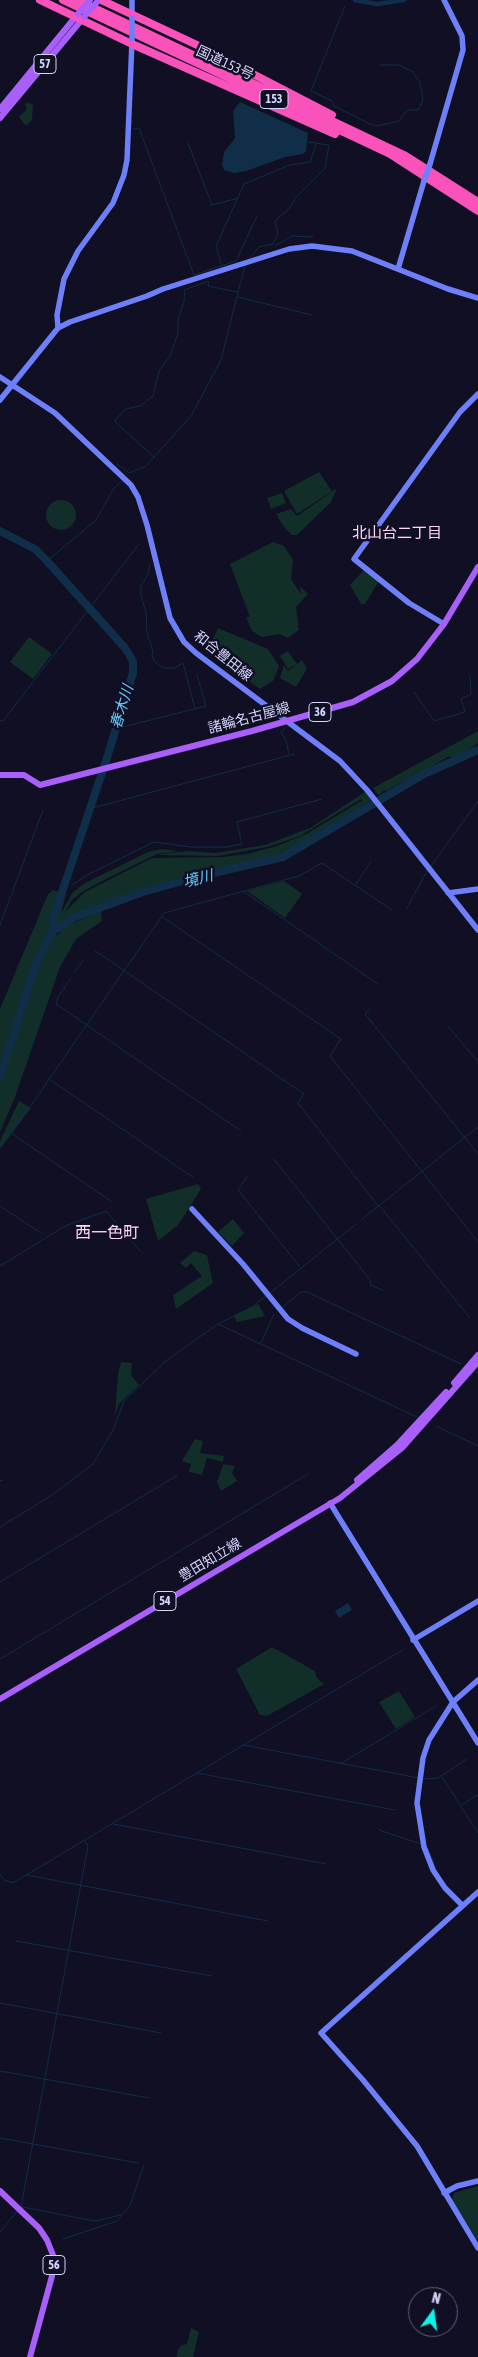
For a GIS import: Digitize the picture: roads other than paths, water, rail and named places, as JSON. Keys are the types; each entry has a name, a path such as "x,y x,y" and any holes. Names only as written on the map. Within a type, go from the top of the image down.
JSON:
{"highway":[{"name":"153","path":"40,0 392,157"},
{"name":"国道153号","path":"63,0 392,157 435,182 478,211"},
{"name":"国道153号","path":"77,0 404,155 478,202"},
{"name":"153","path":"96,0 210,52 396,148 404,155"}],"main road":[{"name":"57","path":"0,118 2,107 16,94 96,0"},
{"name":"57","path":"0,125 16,104 16,94"},
{"name":"諸輪名古屋線","path":"0,775 24,775 40,785 353,702 376,691 402,673 417,659 444,624 478,567"},
{"name":"豊田知立線","path":"330,1503 397,1446 478,1355"},
{"name":"豊田知立線","path":"0,1699 330,1503 370,1475 402,1448 478,1362"},
{"name":"56","path":"0,2191 44,2235 53,2255 52,2276 30,2357"}],"street":[{"path":"58,328 57,315 64,279 78,251 113,203 124,175 130,98 132,0"},
{"path":"398,269 463,50 462,36 444,0"},
{"path":"0,400 58,328 162,289 289,249 330,247 365,256 448,289 478,298"},
{"name":"和合豊田線","path":"0,378 55,413 131,486 138,497 147,525 170,618 184,642 340,761 386,814 478,930"},
{"path":"444,624 409,603 354,558 460,412 478,394"},
{"path":"448,893 478,889"},
{"path":"192,1209 243,1264 288,1319 302,1328 356,1354"},
{"path":"330,1503 478,1743"},
{"path":"413,1640 478,1601"},
{"path":"462,1905 445,1888 433,1870 424,1847 417,1803 426,1748 441,1718 453,1702 478,1680"},
{"path":"478,1892 321,2033 368,2086 417,2146 478,2248"},
{"path":"444,2194 457,2186 478,2181"}],"water":[{"path":"240,102 308,133 306,151 303,154 285,157 246,171 234,173 224,170 222,165 224,152 235,138 233,111"},
{"path":"348,1603 352,1610 339,1618 335,1611"}],"waterway":[{"path":"355,0 377,4 404,0"},
{"path":"345,6 311,91 332,101 334,106 370,124 377,126 399,121 407,110 418,110 420,107 423,99 420,83 413,72 399,65 381,65"},
{"path":"133,129 139,128 194,275 236,261 257,216"},
{"path":"248,260 259,247 273,244 278,233 275,222 289,209 296,197 325,168 329,145 308,142"},
{"path":"188,143 212,205 238,198"},
{"path":"222,266 216,246 244,184 290,165 310,162 316,144"},
{"path":"275,246 292,236 313,237"},
{"path":"117,464 129,473 146,466 191,416 221,360 245,265"},
{"path":"154,457 115,422 116,419 126,409 140,406 153,396 159,371 170,356 178,333 178,320 185,298 184,290 209,281 208,286 237,292"},
{"path":"237,297 312,315"},
{"path":"47,561 96,520 114,488 122,481"},
{"name":"春木川","path":"0,531 35,549 125,648 133,661 133,673 106,761 54,916 52,932"},
{"path":"0,720 3,721 139,544"},
{"path":"150,564 148,574 141,586 141,596 146,612 147,632 153,652 152,655 154,661 163,668 174,668 183,663 195,709"},
{"path":"115,729 206,706 197,675"},
{"path":"414,692 434,721 465,712 461,699 471,694 470,676"},
{"path":"286,727 281,733 286,740 289,754"},
{"name":"境川","path":"0,1077 36,964 52,932 75,917 143,892 283,857 424,774 478,750"},
{"path":"89,809 294,754"},
{"path":"72,885 89,874 154,842 190,847 227,847 242,844 237,822 322,799"},
{"path":"431,866 478,801"},
{"path":"0,925 43,810"},
{"path":"356,884 371,861"},
{"path":"0,1147 32,1104 164,913 299,876 322,863 392,910"},
{"path":"407,908 428,869"},
{"path":"243,891 378,984"},
{"path":"161,916 341,1039 330,1056 478,1242"},
{"path":"94,950 304,1094 298,1103 378,1206"},
{"path":"74,973 83,960"},
{"path":"71,978 58,997 56,1004 241,1131"},
{"path":"371,1008 365,1014 478,1154"},
{"path":"448,1026 478,1062"},
{"path":"49,1079 194,1178"},
{"path":"362,1219 478,1127"},
{"path":"11,1133 112,1202"},
{"path":"273,1158 371,1281 370,1285 383,1290"},
{"path":"247,1177 238,1190 300,1267"},
{"path":"379,1205 470,1318"},
{"path":"0,1206 41,1233"},
{"path":"0,1266 65,1226 106,1211 141,1252"},
{"path":"269,1294 356,1224"},
{"path":"283,1307 301,1292 307,1292 461,1364"},
{"path":"218,1324 252,1307 266,1296"},
{"path":"261,1343 274,1314"},
{"path":"0,1527 52,1495 93,1464 113,1430 124,1401 167,1360 218,1324 417,1417"},
{"path":"436,1426 478,1446"},
{"path":"0,1659 308,1474"},
{"path":"0,1582 178,1475"},
{"path":"0,1874 4,1880 13,1883 404,1649"},
{"path":"340,1764 436,1706"},
{"path":"243,1745 419,1778"},
{"path":"423,1779 438,1778 467,1759"},
{"path":"197,1773 395,1810"},
{"path":"442,1777 478,1833"},
{"path":"462,1805 478,1794"},
{"path":"113,1824 326,1864"},
{"path":"379,1830 421,1844"},
{"path":"21,2207 88,1846 85,1841"},
{"path":"427,1847 435,1865"},
{"path":"27,1875 268,1921"},
{"path":"16,1941 212,1976"},
{"path":"0,2003 161,2033"},
{"path":"0,2071 149,2098"},
{"path":"0,2138 138,2163"},
{"path":"63,2239 117,2221 130,2205 144,2165"},
{"path":"22,2207 95,2221 121,2215"},
{"path":"0,2232 18,2210"}],"district":[{"name":"北山台二丁目","path":"397,533"},
{"name":"西一色町","path":"107,1233"}]}
